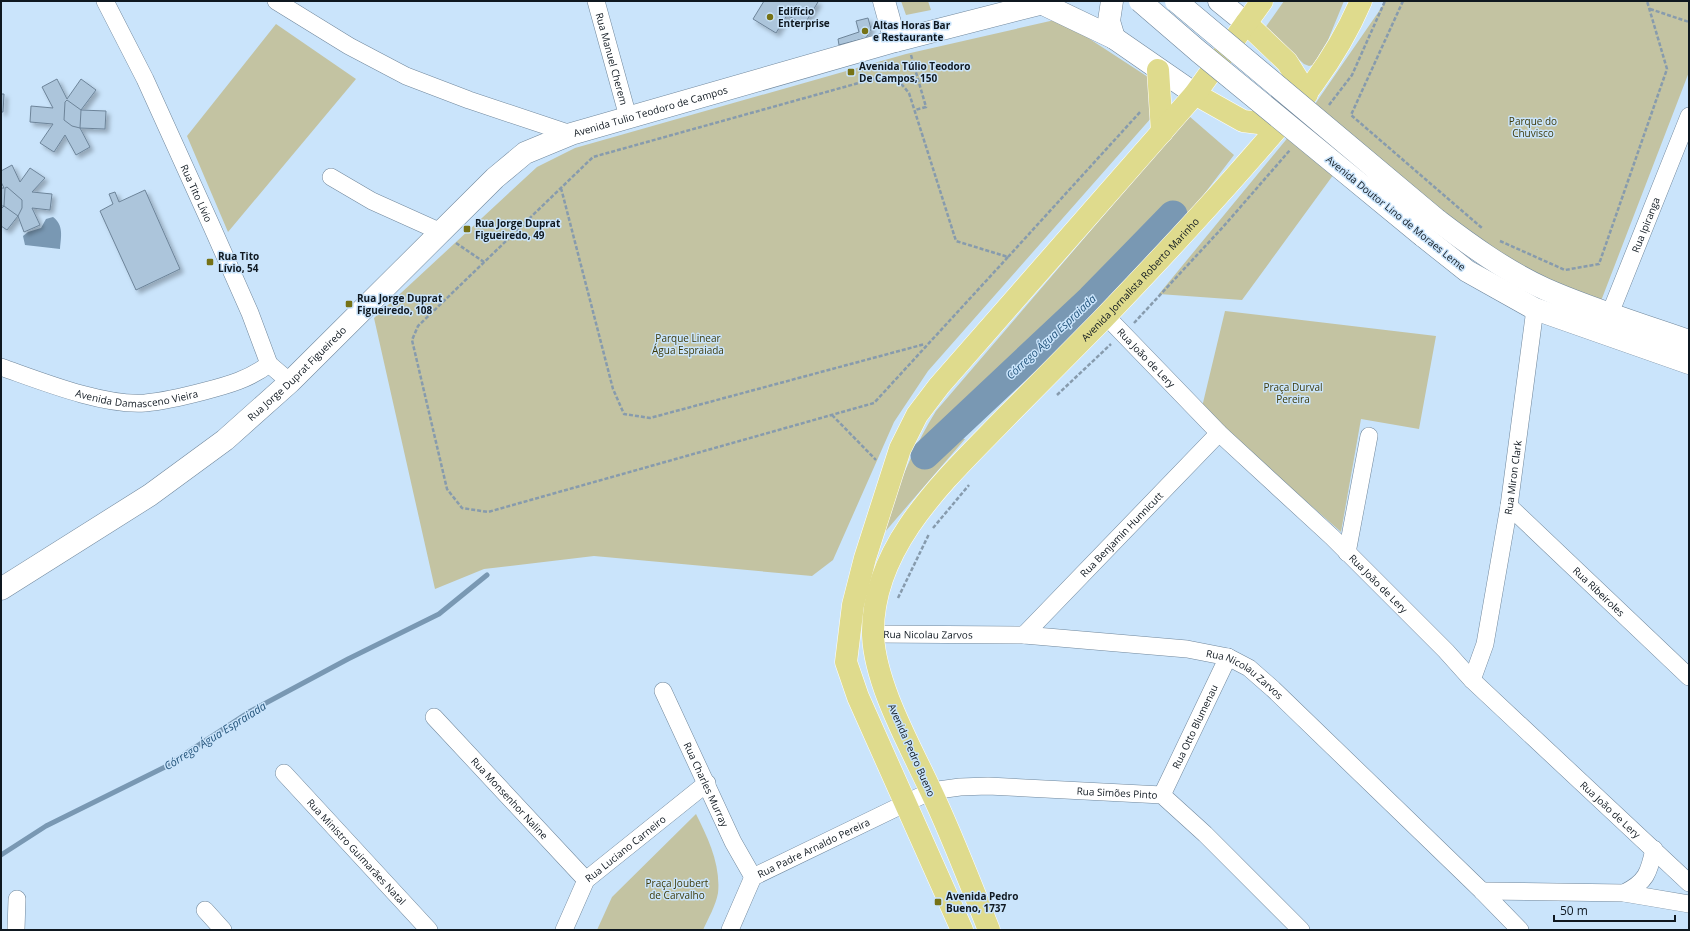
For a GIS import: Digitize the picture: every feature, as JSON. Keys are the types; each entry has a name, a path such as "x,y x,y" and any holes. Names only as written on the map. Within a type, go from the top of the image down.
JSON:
{"main road":[{"path":"962,930 858,697 846,662 853,605 865,558 900,449 917,415 939,386 1195,94 1262,1"},
{"name":"Avenida Jornalista Roberto Marinho","path":"900,542 922,508 952,473 1106,316 1286,119 1307,94 1336,53 1361,1"},
{"path":"1246,23 1287,62 1307,94"},
{"path":"1158,70 1162,132"},
{"path":"1195,94 1243,121 1259,123 1286,119"},
{"name":"Avenida Pedro Bueno","path":"900,542 884,575 876,603 873,634 876,664 900,726 931,791 989,930"}],"street":[{"name":"Rua Tito Lívio","path":"105,1 145,79 212,226 250,313 269,364 290,382"},
{"name":"Avenida Tulio Teodoro de Campos","path":"276,1 348,46 406,76 469,100 571,134 628,117 902,46 1047,3 1114,38 1158,70 1195,94"},
{"name":"Rua Manuel Cherem","path":"596,1 628,117"},
{"path":"884,1 902,46"},
{"path":"1112,1 1109,21 1114,38"},
{"name":"Avenida Doutor Lino de Moraes Leme","path":"1140,1 1198,51 1430,228 1477,250 1518,275 1575,301 1689,342"},
{"name":"Avenida Doutor Lino de Moraes Leme","path":"1176,1 1430,228 1467,271 1535,309 1689,363"},
{"path":"1218,1 1246,23"},
{"name":"Rua Ipiranga","path":"1602,333 1689,116"},
{"name":"Rua Jorge Duprat Figueiredo","path":"1,589 150,495 225,440 290,382 495,178 525,153 571,134"},
{"path":"331,177 372,201 441,232"},
{"name":"Rua Miron Clark","path":"1472,680 1485,644 1509,506 1535,309"},
{"name":"Rua João de Lery","path":"1106,316 1219,432 1347,553 1446,650 1472,680 1689,883"},
{"name":"Avenida Damasceno Vieira","path":"1,367 55,386 99,397 144,403 182,397 228,385 255,375 269,364"},
{"name":"Rua Benjamin Hunnicutt","path":"1024,635 1219,432"},
{"path":"1347,553 1369,436"},
{"name":"Rua Ribeiroles","path":"1509,506 1689,677"},
{"name":"Rua Nicolau Zarvos","path":"873,634 1024,635 1187,649 1228,657 1249,668 1273,689 1482,891 1520,930"},
{"path":"1446,650 1464,653 1473,652 1485,644"},
{"name":"Rua Otto Blumenau","path":"1162,795 1228,657"},
{"name":"Rua Charles Murray","path":"663,691 707,783 733,842 753,877"},
{"name":"Rua Monsenhor Naline","path":"434,717 586,880"},
{"name":"Rua Ministro Guimarães Natal","path":"284,773 429,930"},
{"name":"Rua Luciano Carneiro","path":"564,930 586,880 707,783"},
{"name":"Rua Simões Pinto","path":"905,804 931,791 960,787 988,786 1162,795 1205,834 1301,930"},
{"name":"Rua Padre Arnaldo Pereira","path":"730,930 753,877 905,804"},
{"path":"1624,893 1637,886 1648,874 1654,849"},
{"path":"1482,891 1624,893 1689,904"},
{"path":"16,930 17,899"},
{"path":"205,910 223,930"}],"path":[{"path":"1403,1 1351,115 1487,232"},
{"path":"1493,237 1565,270 1599,264 1667,69 1647,1"},
{"path":"1649,9 1689,22"},
{"path":"902,46 926,107 915,110"},
{"path":"1008,257 956,241 909,93 898,80 873,79 593,157 418,326 412,340 447,489 462,508 488,512 874,403 926,344 1008,257 1145,107"},
{"path":"561,187 613,389 624,414 650,418 926,344"},
{"path":"441,232 484,262"},
{"path":"1053,399 1107,347"},
{"path":"832,415 880,464"},
{"path":"895,604 930,532 972,482"}],"green space":[{"path":"901,1 928,1 931,10 906,15"},
{"path":"1284,1 1344,1 1328,40 1313,65 1309,66 1304,64 1265,28"},
{"name":"Parque do Chuvisco","path":"1386,1 1689,1 1689,72 1601,301 1580,295 1480,247 1358,141 1242,300 1159,294 1313,107"},
{"name":"Parque Linear Água Espraiada","path":"1059,19 1148,77 1152,117 928,371 894,422 833,560 812,576 594,556 484,569 435,589 374,318 537,167 575,148 906,54"},
{"path":"276,24 356,79 228,232 187,136"},
{"path":"1189,116 1234,155 1182,223 1164,209 1075,301 919,447 932,464 957,438 965,439 878,540 911,458 936,411"},
{"name":"Praça Durval Pereira","path":"1225,311 1436,336 1419,429 1361,419 1341,532 1223,428 1202,407"},
{"name":"Praça Joubert de Carvalho","path":"696,814 713,852 718,872 718,893 716,902 703,930 597,930 612,897"}],"water":[{"path":"53,217 60,227 60,249 25,245 23,236 28,232 41,228 46,219"}],"building":[{"name":"Edifício Enterprise","path":"764,1 818,2 804,25 787,15 776,33 753,19"},
{"name":"Altas Horas Bar e Restaurante","path":"868,18 871,29 866,38 839,45 838,39 859,32 856,21"},
{"path":"57,79 67,99 81,79 96,90 81,110 106,111 105,129 80,128 90,147 76,155 65,135 54,152 40,143 53,124 30,122 31,106 53,108 42,87"},
{"path":"1,94 4,94 3,112 1,112"},
{"path":"67,100 81,110 80,128 72,126 64,120 65,102"},
{"path":"12,165 20,182 30,168 45,178 32,192 52,194 50,210 32,208 40,225 24,232 18,216 7,230 1,226 1,209 4,206 1,206 1,188 4,188 1,182 1,171"},
{"path":"7,187 22,200 22,208 18,216 4,206 5,188"},
{"path":"145,190 180,269 136,290 100,211 113,204 109,194 115,192 119,202"}],"waterway":[{"name":"Córrego Água Espraiada","path":"925,455 1091,299 1173,215"},
{"name":"Córrego Água Espraiada","path":"1,855 46,826 165,767 249,712 348,659 439,614 487,575"}],"place":[{"name":"Edifício Enterprise","path":"770,17"},
{"name":"Altas Horas Bar e Restaurante","path":"865,31"},
{"name":"Avenida Túlio Teodoro De Campos, 150","path":"851,72"},
{"name":"Rua Jorge Duprat Figueiredo, 49","path":"467,229"},
{"name":"Rua Tito Lívio, 54","path":"210,262"},
{"name":"Rua Jorge Duprat Figueiredo, 108","path":"349,304"},
{"name":"Avenida Pedro Bueno, 1737","path":"938,902"}]}
